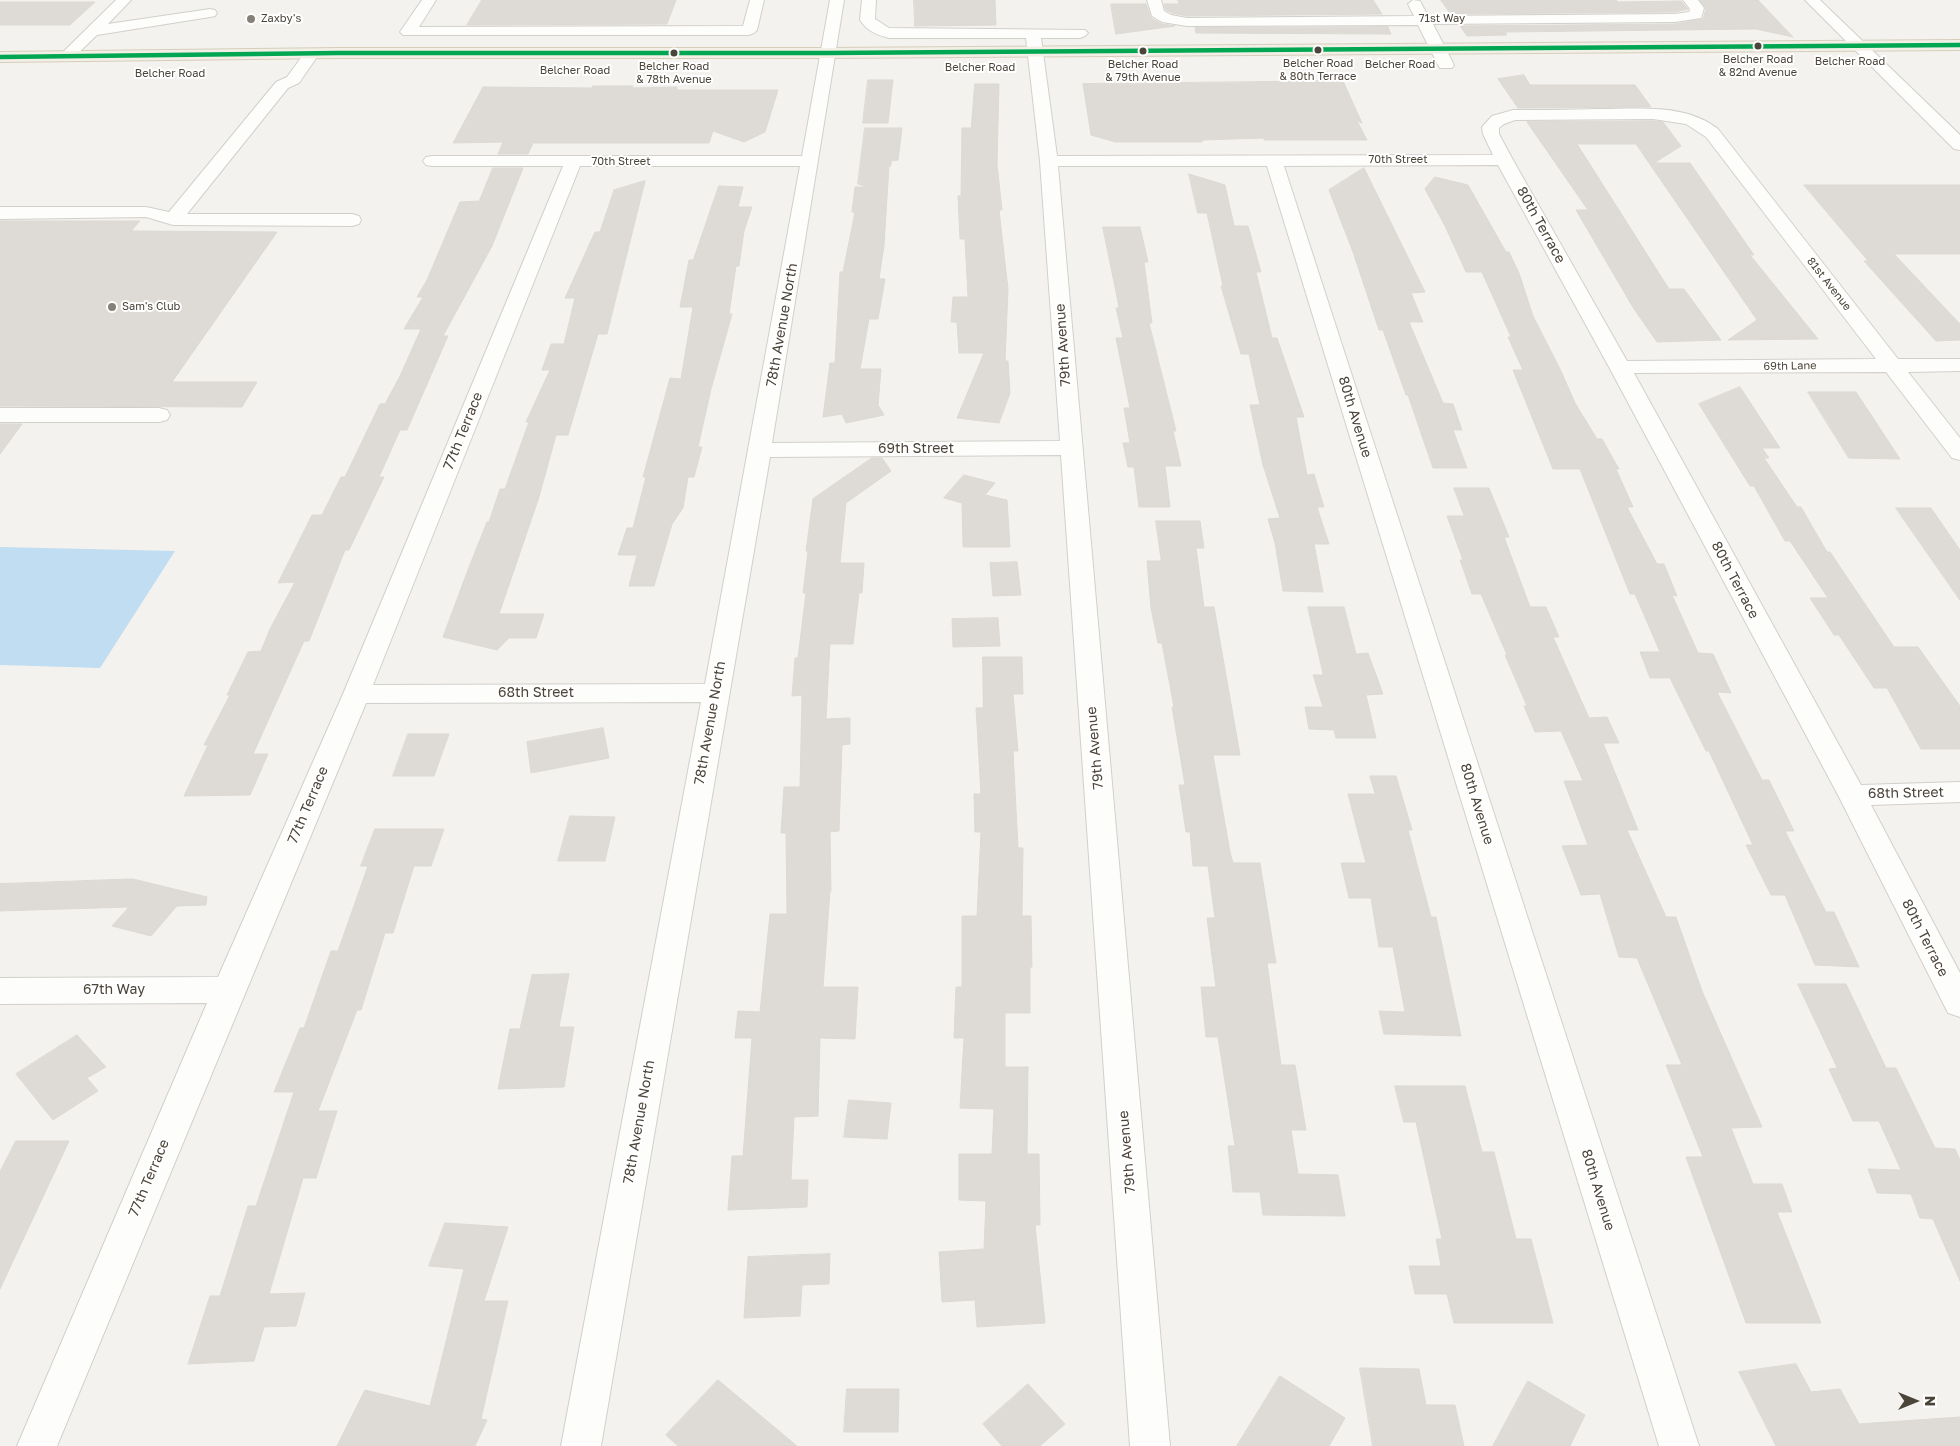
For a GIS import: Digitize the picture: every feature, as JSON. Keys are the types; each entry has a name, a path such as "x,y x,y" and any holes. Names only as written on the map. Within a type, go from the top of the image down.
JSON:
{"main road":[{"name":"Belcher Road","path":"0,57 311,54 824,65 1038,64 1438,49 1858,54 1960,45"},
{"name":"Belcher Road","path":"1858,54 1876,62 1895,62"},
{"name":"Belcher Road","path":"1427,65 1451,65"},
{"path":"268,73 295,76 317,73"}],"street":[{"path":"429,0 408,32 750,30 757,0"},
{"name":"78th Avenue North","path":"582,1446 715,693 760,450 810,161 824,65 837,0"},
{"path":"869,0 867,20 880,31 914,34 1080,33"},
{"name":"71st Way","path":"1154,0 1158,13 1167,19 1187,22 1675,18 1696,15 1697,8 1690,0"},
{"path":"1412,0 1438,49 1451,65"},
{"path":"1812,0 1858,54"},
{"path":"66,57 92,31 114,3"},
{"path":"92,31 210,13"},
{"name":"79th Avenue","path":"1033,33 1049,161 1150,1446"},
{"path":"173,219 282,85 295,76 311,54"},
{"path":"1876,62 1960,145"},
{"path":"192,219 297,84 295,76"},
{"name":"81st Avenue","path":"1504,160 1491,134 1490,127 1498,120 1513,115 1654,114 1692,120 1712,133 1960,453"},
{"name":"70th Street","path":"1049,161 1504,160"},
{"name":"80th Terrace","path":"1504,160 1620,367 1852,794 1960,1004"},
{"name":"70th Street","path":"432,161 810,161"},
{"name":"80th Avenue","path":"1274,161 1679,1446"},
{"name":"77th Terrace","path":"37,1446 356,694 573,162"},
{"path":"0,213 146,212 173,219 352,220"},
{"name":"69th Lane","path":"1620,367 1960,365"},
{"path":"0,415 159,415"},
{"name":"69th Street","path":"760,450 1071,448"},
{"name":"68th Street","path":"356,694 715,693"},
{"name":"68th Street","path":"1852,794 1960,792"},
{"name":"67th Way","path":"0,991 229,990"}],"water":[{"path":"0,547 175,551 100,668 0,665"}],"building":[{"path":"482,0 676,0 667,24 467,25"},
{"path":"914,0 995,0 996,25 915,26"},
{"path":"1178,0 1373,0 1382,14 1187,16 1166,10 1164,4 1179,4"},
{"path":"1441,0 1681,1 1688,9 1675,12 1451,14"},
{"path":"1700,0 1758,0 1793,37 1756,29 1505,32 1507,35 1467,36 1460,26 1675,24 1703,19 1706,9"},
{"path":"0,2 95,2 70,25 0,25"},
{"path":"1111,4 1146,4 1151,18 1162,24 1175,26 1116,34"},
{"path":"1388,27 1391,34 1196,33 1195,28"},
{"path":"1524,75 1530,85 1635,85 1651,107 1518,108 1498,79"},
{"path":"868,80 893,80 888,123 863,123"},
{"path":"1343,81 1362,123 1357,121 1367,140 1264,140 1264,138 1202,140 1202,142 1115,142 1091,135 1083,84"},
{"path":"975,84 999,84 997,164 1002,210 999,210 1008,289 1005,361 1008,361 1010,393 999,423 957,418 984,353 959,353 957,322 951,322 953,297 968,297 965,239 960,239 958,196 961,196 962,128 971,128"},
{"path":"593,86 633,86 632,88 677,87 677,90 778,90 765,132 744,142 713,131 709,143 533,143 528,154 498,154 503,142 453,143 483,87 592,88"},
{"path":"1527,122 1663,122 1681,146 1654,163 1690,163 1754,255 1750,255 1818,339 1728,340 1757,320 1636,144 1577,144 1669,289 1684,289 1721,340 1657,342 1634,309 1576,210 1588,210"},
{"path":"865,128 902,128 898,160 891,161 891,166 889,166 884,245 879,279 885,279 878,319 869,319 860,369 881,369 878,405 884,415 846,423 842,414 823,417 830,363 835,363 840,272 843,272 855,212 852,212 855,187 868,187 858,184"},
{"path":"493,168 523,168 492,246 443,336 448,336 407,430 400,430 379,477 384,477 349,550 345,550 309,641 304,641 253,754 268,754 250,795 184,796 208,745 204,745 230,695 227,695 248,652 261,651 270,629 295,582 278,583 312,515 322,515 341,477 345,477 380,404 385,404 400,376 421,329 404,329 423,297 417,297 427,280 460,202 479,201"},
{"path":"1364,168 1425,292 1411,293 1423,322 1409,322 1443,403 1453,404 1462,430 1453,430 1467,468 1433,468 1383,330 1379,330 1353,252 1329,190"},
{"path":"1189,174 1225,185 1234,226 1248,226 1261,272 1256,272 1272,338 1277,338 1304,417 1296,417 1307,475 1314,474 1324,507 1317,507 1329,544 1314,544 1323,592 1283,591 1275,543 1268,519 1280,518 1263,465 1250,405 1260,405 1249,354 1241,354 1221,286 1223,286 1207,213 1198,213"},
{"path":"1435,177 1468,185 1506,252 1509,252 1519,273 1533,316 1575,403 1597,439 1602,439 1619,469 1616,469 1633,507 1627,507 1657,564 1664,564 1677,596 1672,595 1698,653 1713,654 1731,693 1717,692 1762,780 1769,780 1794,831 1785,831 1826,912 1834,912 1859,967 1815,965 1785,895 1771,895 1746,845 1753,845 1709,751 1706,751 1670,678 1650,678 1640,652 1660,652 1635,594 1630,594 1580,469 1553,469 1513,370 1523,370 1508,337 1511,337 1482,272 1466,272 1445,226 1425,189"},
{"path":"645,181 607,334 598,334 568,435 556,435 539,497 499,614 544,614 536,638 509,638 497,650 443,637 487,522 489,522 500,489 505,489 529,422 526,422 550,370 542,370 551,344 564,344 575,298 565,298 595,232 600,232 614,190"},
{"path":"1804,185 1960,185 1960,254 1894,254 1960,324 1960,340 1936,341 1864,261 1868,261"},
{"path":"719,186 743,187 738,207 752,207 744,231 739,266 736,266 729,314 732,314 711,389 698,447 702,447 694,477 688,477 683,508 672,524 654,586 629,586 637,555 618,555 627,528 633,528 646,477 643,477 670,378 681,379 693,307 680,307 689,260 693,260"},
{"name":"Sam's Club","path":"0,221 140,221 131,231 277,232 172,382 257,382 242,407 0,406"},
{"path":"1103,227 1140,227 1148,262 1144,262 1152,323 1149,323 1176,431 1173,431 1181,466 1165,466 1170,507 1139,507 1134,467 1128,467 1123,443 1130,443 1124,408 1130,408 1116,338 1123,338 1116,308 1119,308"},
{"path":"1740,387 1780,448 1762,448 1769,458 1764,458 1797,507 1801,507 1827,552 1830,552 1894,647 1918,647 1960,706 1960,749 1921,749 1887,688 1874,688 1839,635 1834,635 1810,598 1828,598 1790,541 1785,541 1754,486 1750,486 1699,404"},
{"path":"1808,392 1856,392 1900,459 1849,458"},
{"path":"0,424 22,424 0,454"},
{"path":"872,458 882,458 891,471 846,503 840,563 864,563 862,593 859,593 853,644 830,644 826,719 850,718 850,744 842,745 839,831 830,832 831,891 823,987 858,987 855,1039 820,1038 818,1116 794,1117 791,1180 808,1180 807,1207 728,1210 732,1156 743,1156 752,1038 735,1038 738,1011 760,1012 770,914 787,914 786,833 781,833 784,787 800,787 802,695 792,696 795,658 798,658 806,593 803,593 808,551 806,551 813,499"},
{"path":"964,475 995,483 985,495 1007,500 1010,547 963,547 962,503 944,498"},
{"path":"1454,488 1489,488 1509,537 1504,537 1530,607 1546,607 1559,637 1553,637 1589,718 1607,717 1619,743 1603,743 1638,830 1627,830 1666,917 1676,917 1702,991 1762,1127 1731,1128 1753,1184 1782,1184 1792,1212 1777,1212 1821,1323 1746,1323 1686,1157 1703,1157 1666,1065 1682,1065 1637,958 1619,957 1600,894 1581,895 1562,846 1588,845 1564,781 1583,781 1561,731 1535,732 1524,706 1527,706 1481,594 1472,594 1460,560 1463,560 1447,516 1464,516"},
{"path":"1896,508 1931,508 1960,550 1960,600"},
{"path":"1156,521 1200,521 1204,548 1196,548 1204,607 1214,607 1240,755 1213,755 1230,852 1233,863 1260,863 1276,963 1267,963 1281,1065 1295,1065 1306,1130 1291,1130 1298,1174 1338,1175 1345,1216 1263,1215 1260,1192 1233,1192 1228,1146 1235,1146 1218,1037 1206,1037 1201,987 1216,987 1207,918 1215,918 1208,866 1193,866 1190,832 1186,832 1179,785 1185,785 1172,707 1174,707 1162,643 1158,643 1151,608 1147,561 1161,561"},
{"path":"1017,562 1021,595 993,596 990,563"},
{"path":"1308,607 1344,607 1356,654 1368,653 1383,694 1366,695 1376,738 1336,738 1334,730 1309,729 1305,707 1323,707 1313,675 1323,675"},
{"path":"998,618 1000,646 953,647 952,619"},
{"path":"983,657 1022,657 1023,694 1013,694 1018,751 1013,751 1018,848 1023,848 1022,916 1031,916 1032,967 1030,967 1030,1013 1005,1013 1005,1067 1028,1067 1027,1154 1039,1154 1040,1225 1035,1225 1045,1323 977,1327 975,1300 942,1302 939,1252 984,1249 986,1201 959,1200 959,1154 992,1154 994,1109 960,1108 964,1038 954,1038 956,987 962,987 962,916 977,916 981,832 975,832 974,794 981,794 976,708 983,708"},
{"path":"603,728 609,758 531,773 527,742"},
{"path":"408,734 449,734 434,776 393,776"},
{"path":"1370,776 1396,776 1412,830 1408,830 1431,917 1436,917 1461,1036 1384,1034 1379,1011 1405,1012 1393,947 1379,947 1371,898 1349,898 1341,863 1366,863 1348,794 1375,794"},
{"path":"570,816 615,817 605,861 558,861"},
{"path":"375,829 444,829 431,866 414,866 393,933 385,933 361,1010 357,1010 318,1111 337,1111 316,1178 303,1178 269,1294 305,1293 296,1326 264,1327 254,1361 188,1364 210,1296 220,1296 248,1206 256,1206 294,1092 274,1092 300,1028 304,1028 331,951 338,951 368,866 361,866"},
{"path":"133,879 207,897 206,905 177,906 151,936 112,926 129,907 0,911 0,884"},
{"path":"569,974 559,1027 574,1027 564,1087 498,1089 510,1029 520,1029 532,975"},
{"path":"1798,984 1846,984 1886,1068 1896,1068 1935,1148 1955,1149 1960,1160 1960,1281 1933,1219 1920,1218 1911,1194 1877,1193 1868,1169 1901,1170 1879,1121 1853,1121 1829,1069 1837,1068"},
{"path":"77,1035 106,1067 87,1078 98,1091 53,1120 16,1074"},
{"path":"1395,1086 1465,1086 1482,1152 1494,1152 1516,1239 1531,1239 1553,1323 1454,1323 1447,1294 1415,1294 1409,1266 1441,1266 1436,1239 1442,1239 1416,1122 1404,1122"},
{"path":"849,1100 891,1103 887,1139 844,1137"},
{"path":"16,1141 69,1141 0,1289 0,1172"},
{"path":"445,1223 508,1227 484,1301 508,1301 481,1419 487,1420 475,1446 337,1446 365,1390 430,1406 464,1269 429,1266"},
{"path":"830,1254 829,1284 802,1285 800,1316 744,1318 748,1257"},
{"path":"1796,1364 1811,1392 1840,1389 1859,1424 1960,1417 1960,1446 1776,1446 1739,1372"},
{"path":"1360,1368 1419,1369 1426,1405 1455,1405 1464,1446 1373,1446"},
{"path":"1280,1376 1345,1418 1329,1446 1237,1446"},
{"path":"718,1380 797,1446 678,1446 666,1435"},
{"path":"1528,1381 1585,1415 1570,1446 1493,1446"},
{"path":"1028,1384 1065,1424 1040,1446 1002,1446 983,1424"},
{"path":"847,1389 899,1389 898,1432 844,1432"}],"transit line":[{"path":"0,57 338,53 827,53 1960,45"}],"place":[{"name":"Zaxby's","path":"251,19"},
{"name":"Belcher Road & 82nd Avenue","path":"1758,46"},
{"name":"Belcher Road & 80th Terrace","path":"1318,50"},
{"name":"Belcher Road & 79th Avenue","path":"1143,51"},
{"name":"Belcher Road & 78th Avenue","path":"674,53"},
{"name":"Sam's Club","path":"112,307"}]}
